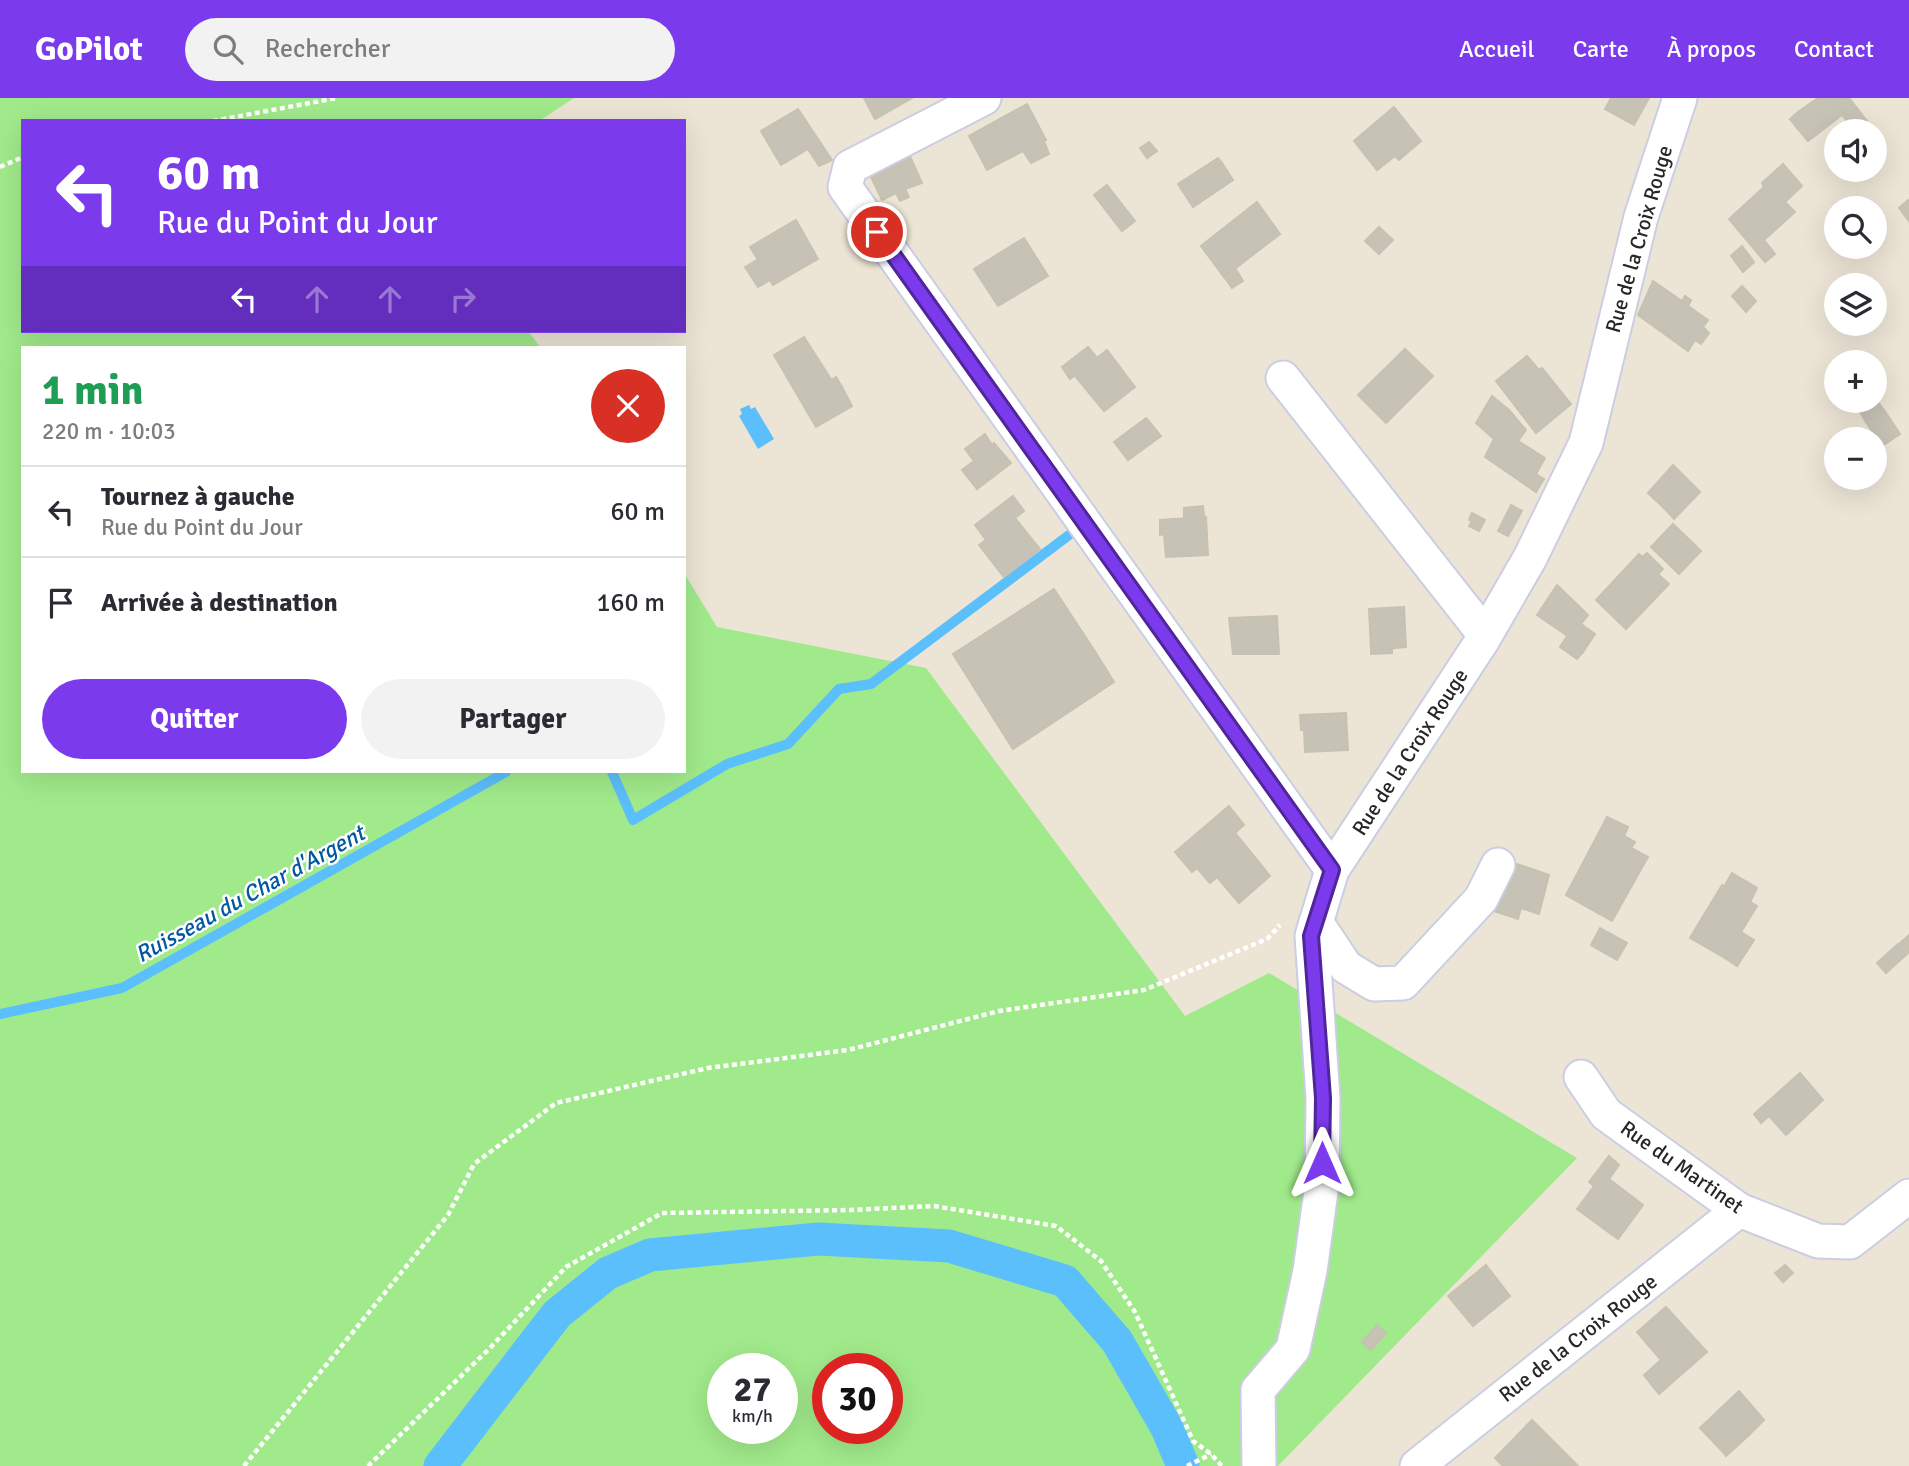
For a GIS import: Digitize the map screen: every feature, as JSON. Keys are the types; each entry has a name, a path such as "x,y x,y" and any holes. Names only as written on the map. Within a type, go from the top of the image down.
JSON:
{"street":[{"path":"984,98 850,167 845,187 1324,896 1346,967 1374,984 1403,983 1481,899 1498,865"},
{"name":"Rue de la Croix Rouge","path":"1259,1466 1258,1390 1293,1349 1310,1271 1322,1184 1323,1098 1311,936 1324,896 1530,558 1586,443 1641,217 1681,98"},
{"path":"1283,378 1485,635"},
{"name":"Rue du Martinet","path":"1581,1077 1606,1115 1739,1210 1818,1241 1850,1242 1909,1196"},
{"name":"Rue de la Croix Rouge","path":"1417,1466 1739,1210"}],"path":[{"path":"224,119 337,98"},
{"path":"0,167 21,158"},
{"path":"244,1466 449,1215 474,1164 556,1103 708,1068 848,1050 999,1012 1144,990 1267,939 1294,910 1324,896"},
{"path":"368,1466 489,1349 565,1267 662,1213 934,1206 1056,1226 1101,1261 1135,1312 1193,1441 1222,1466"},
{"path":"1187,1466 1211,1454"}],"green space":[{"path":"0,98 574,98 542,119 21,119 21,333 530,333 539,346 21,346 21,773 686,773 686,576 717,627 926,668 1185,1016 1269,973 1577,1158 1278,1466 0,1466"}],"water":[{"path":"749,405 751,409 755,407 774,439 758,449 739,416 742,414 740,409"}],"building":[{"path":"864,98 912,98 875,119"},
{"path":"1611,98 1649,98 1634,125 1605,109"},
{"path":"1818,98 1849,98 1865,119 1845,119 1842,115 1837,119 1824,119 1824,129 1808,141 1798,129 1806,123 1798,112"},
{"path":"1027,104 1046,140 1044,141 1049,154 1031,163 1023,151 987,170 969,136"},
{"path":"1394,107 1421,141 1399,160 1395,156 1377,170 1354,141"},
{"path":"798,109 832,160 819,166 808,149 781,165 761,131"},
{"path":"1798,112 1806,123 1798,129 1790,119"},
{"path":"1149,142 1157,151 1147,158 1140,148"},
{"path":"908,152 922,183 905,189 909,197 900,201 896,193 882,200 870,175"},
{"path":"1218,158 1222,163 1182,190 1178,184"},
{"path":"1222,163 1233,180 1193,207 1182,190"},
{"path":"1783,164 1802,186 1785,202 1795,212 1764,240 1775,254 1765,262 1729,219 1764,187 1762,183"},
{"path":"1107,185 1135,221 1122,231 1094,195"},
{"path":"1909,201 1909,221 1899,208"},
{"path":"1257,202 1280,234 1224,277 1201,246"},
{"path":"796,220 818,259 773,285 750,247"},
{"path":"1379,227 1393,240 1379,254 1365,241"},
{"path":"1024,238 1048,276 998,306 974,269"},
{"path":"1742,246 1754,262 1743,272 1731,256"},
{"path":"757,260 770,280 758,287 745,267"},
{"path":"1235,268 1243,281 1232,288 1224,277"},
{"path":"1653,281 1682,301 1685,296 1691,300 1688,306 1708,320 1703,327 1709,333 1701,344 1695,340 1688,351 1638,315"},
{"path":"1742,286 1756,301 1746,312 1732,296"},
{"path":"804,337 838,390 842,387 852,406 816,427 774,355"},
{"path":"1088,347 1097,358 1107,350 1135,387 1104,411 1089,393 1093,390 1080,372 1070,379 1062,367"},
{"path":"1405,349 1433,376 1386,423 1358,395"},
{"path":"1527,356 1539,370 1542,368 1571,404 1536,433 1496,381"},
{"path":"1080,372 1093,390 1089,393 1075,376"},
{"path":"836,377 842,387 838,390 832,380"},
{"path":"1492,396 1509,410 1526,430 1518,441 1545,458 1536,474 1544,479 1536,492 1485,457 1494,439 1476,423"},
{"path":"1861,413 1880,413 1866,422"},
{"path":"1880,413 1886,413 1900,434 1887,443 1887,427 1869,427 1866,422"},
{"path":"1146,418 1161,436 1128,460 1114,442"},
{"path":"985,434 992,445 994,443 1011,463 977,489 962,470 974,461 965,449"},
{"path":"1673,465 1692,484 1666,510 1648,493"},
{"path":"1692,484 1700,492 1674,519 1666,510"},
{"path":"1013,496 1024,511 1015,518 1040,549 1004,577 979,545 986,540 975,525"},
{"path":"1511,505 1522,511 1508,536 1498,531"},
{"path":"1203,506 1204,517 1184,518 1184,508"},
{"path":"1472,513 1485,520 1479,531 1469,526"},
{"path":"1206,517 1208,555 1166,557 1164,534 1160,535 1160,520"},
{"path":"1673,524 1701,551 1679,574 1651,547"},
{"path":"1647,553 1663,569 1658,574 1669,584 1626,629 1596,600 1639,554 1642,557"},
{"path":"1557,585 1588,615 1581,624 1595,634 1583,652 1569,642 1572,639 1537,615"},
{"path":"1054,589 1096,653 994,719 953,654"},
{"path":"1404,607 1406,647 1371,650 1369,609"},
{"path":"1277,616 1279,654 1233,654 1229,618"},
{"path":"1567,636 1572,639 1569,642 1583,652 1577,659 1560,647"},
{"path":"1392,648 1392,653 1371,654 1371,650"},
{"path":"1096,653 1114,682 1013,749 994,719"},
{"path":"1346,713 1348,750 1305,752 1300,715"},
{"path":"1229,806 1244,825 1235,833 1270,876 1239,903 1217,877 1210,883 1197,868 1192,872 1175,852"},
{"path":"1607,817 1628,827 1624,836 1635,842 1631,848 1648,857 1612,921 1566,895"},
{"path":"1517,864 1549,875 1539,914 1521,908 1518,919 1494,911 1506,876 1512,878"},
{"path":"1732,873 1757,888 1750,902 1724,887"},
{"path":"1722,885 1757,906 1725,958 1690,938"},
{"path":"1600,928 1627,943 1617,960 1591,945"},
{"path":"1741,932 1754,940 1737,966 1725,958"},
{"path":"1909,935 1909,953 1900,943"},
{"path":"1898,944 1907,954 1886,973 1877,963"},
{"path":"1800,1073 1823,1100 1786,1135 1769,1116 1761,1123 1754,1114"},
{"path":"1609,1156 1619,1165 1609,1179 1643,1205 1618,1239 1577,1209 1594,1186 1589,1182"},
{"path":"1486,1265 1510,1296 1473,1326 1448,1296"},
{"path":"1785,1265 1793,1273 1783,1282 1775,1273"},
{"path":"1666,1307 1707,1352 1659,1394 1644,1375 1661,1360 1637,1332"},
{"path":"1377,1325 1386,1333 1371,1350 1362,1342"},
{"path":"1739,1391 1764,1420 1749,1435 1745,1432 1723,1452 1700,1428"},
{"path":"1532,1420 1577,1465 1503,1466 1495,1458"},
{"path":"1745,1432 1749,1435 1726,1456 1723,1452"}],"waterway":[{"name":"Ruisseau du Char d'Argent","path":"612,773 633,820 727,764 788,744 839,689 871,684 1081,526"},
{"name":"Ruisseau du Char d'Argent","path":"0,1014 122,988 504,773"},
{"path":"440,1466 557,1314 608,1273 650,1255 818,1239 949,1246 1065,1281 1117,1341 1167,1428 1183,1466"}],"route":[{"path":"877,232 1332,870 1311,936 1323,1098 1322,1163"}]}
